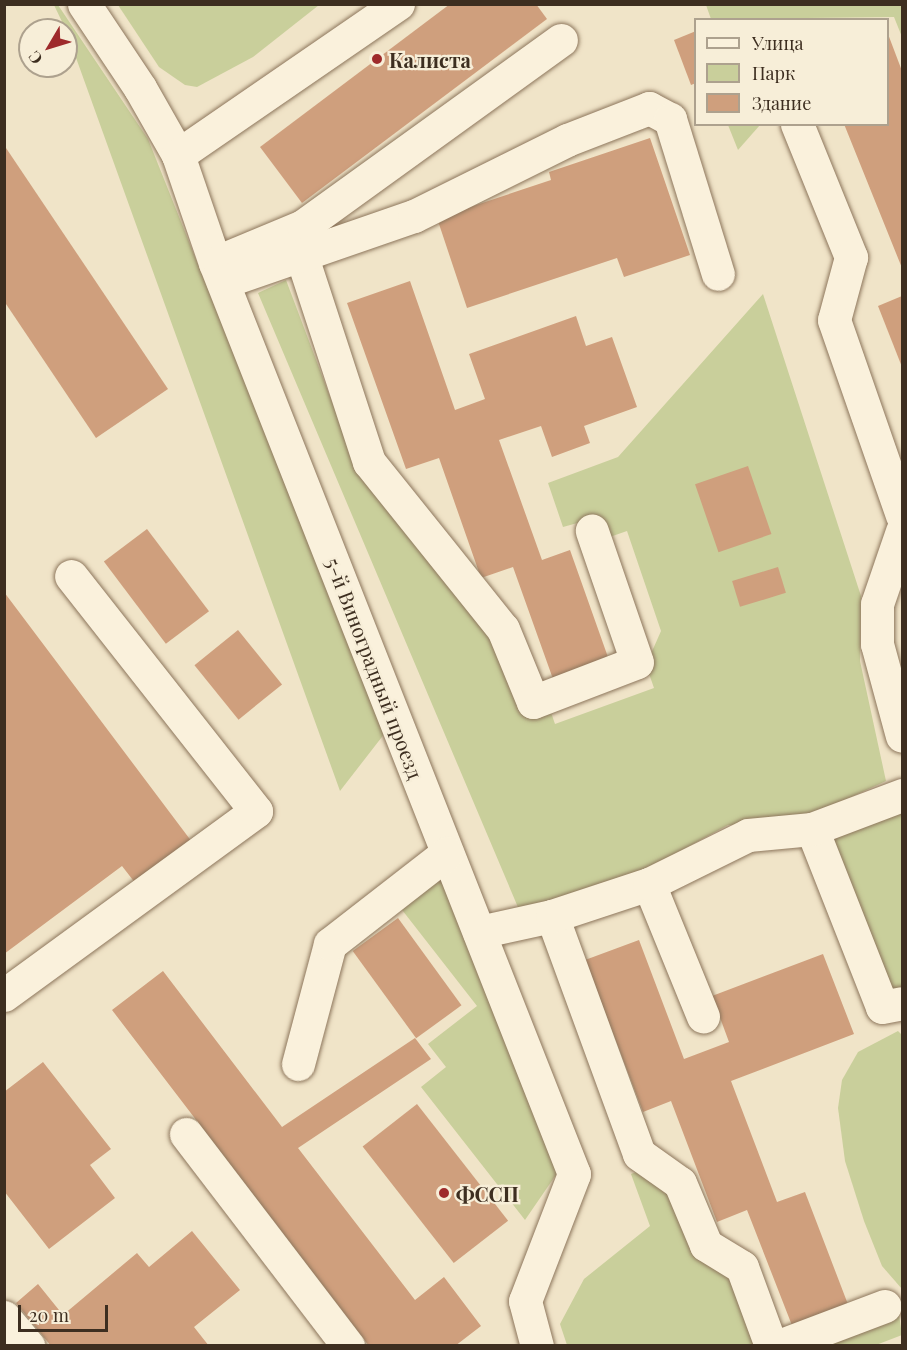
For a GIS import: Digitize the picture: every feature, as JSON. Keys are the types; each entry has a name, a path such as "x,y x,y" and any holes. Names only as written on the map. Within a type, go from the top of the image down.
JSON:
{"street":[{"name":"5-й Виноградный проезд","path":"84,4 140,88 177,155 219,273 574,1174 525,1301 537,1346"},
{"path":"177,155 398,4"},
{"path":"219,273 303,226 561,40"},
{"path":"219,273 302,254 414,216 567,140 649,108 670,119 718,274"},
{"path":"798,126 851,257 834,320 903,515"},
{"path":"302,254 369,462 503,629 533,702 637,662 592,531"},
{"path":"903,531 894,578 877,604 877,644 903,736"},
{"path":"4,995 256,811 71,576"},
{"path":"479,932 552,916 649,884 748,835 812,830 903,795"},
{"path":"812,830 882,1006 903,1003"},
{"path":"298,1064 330,944 447,853"},
{"path":"649,884 703,1016"},
{"path":"552,916 639,1154 680,1183 706,1245 742,1267 771,1346"},
{"path":"186,1134 348,1346"},
{"path":"779,1346 885,1306"},
{"path":"4,1317 28,1346"}],"green space":[{"path":"54,5 58,5 67,18 60,18"},
{"path":"118,5 319,5 253,57 197,87 185,85 159,67"},
{"path":"706,5 902,5 902,37 894,17 711,18"},
{"path":"78,35 148,139 385,733 340,791 78,63"},
{"path":"728,126 759,126 738,150"},
{"path":"286,280 358,471 547,701 555,724 654,688 646,665 661,631 627,531 604,539 599,517 563,527 548,483 618,457 763,294 861,596 860,661 886,781 793,824 728,825 638,874 520,912 258,293"},
{"path":"902,812 902,989 891,993 833,839"},
{"path":"441,873 560,1169 525,1220 421,1087 446,1067 428,1044 477,1006 399,906"},
{"path":"898,1031 902,1035 902,1289 882,1266 864,1221 845,1161 838,1108 842,1080 858,1052"},
{"path":"649,1167 735,1271 764,1345 567,1345 560,1324 584,1279 650,1226 631,1174"},
{"path":"898,1308 902,1335 876,1345 800,1346"}],"building":[{"path":"450,4 536,4 547,19 302,203 260,147"},
{"path":"694,32 694,84 691,85 674,40"},
{"path":"889,37 902,71 902,268 845,126 889,126"},
{"path":"650,138 690,255 624,277 617,258 467,308 437,218 551,180 549,172"},
{"path":"4,145 168,389 96,438 4,301"},
{"path":"410,281 455,410 485,399 469,354 576,316 586,346 612,337 637,407 584,426 590,443 552,457 541,426 499,440 542,560 570,550 609,660 553,679 513,567 481,578 439,458 406,469 347,303"},
{"path":"902,296 902,367 878,306"},
{"path":"748,466 771,534 718,552 695,484"},
{"path":"147,529 209,611 166,644 104,561"},
{"path":"778,567 786,593 740,607 732,581"},
{"path":"4,592 192,842 136,884 122,866 4,954"},
{"path":"238,630 282,684 239,720 194,665"},
{"path":"398,918 461,1005 416,1038 353,951"},
{"path":"639,940 684,1059 729,1042 712,996 823,954 854,1034 731,1081 777,1202 805,1192 849,1307 793,1328 747,1210 717,1222 671,1101 643,1112 585,960"},
{"path":"163,971 282,1127 415,1038 431,1059 298,1148 415,1300 444,1277 481,1326 455,1346 369,1346 112,1010"},
{"path":"43,1062 111,1149 90,1165 115,1198 49,1249 4,1191 4,1092"},
{"name":"ФССП","path":"417,1104 508,1221 454,1263 363,1146"},
{"path":"192,1231 240,1290 194,1327 209,1346 51,1346 16,1303 38,1284 63,1315 137,1253 149,1267"}],"place":[{"name":"Калиста","path":"377,59"},
{"name":"ФССП","path":"444,1193"}]}
